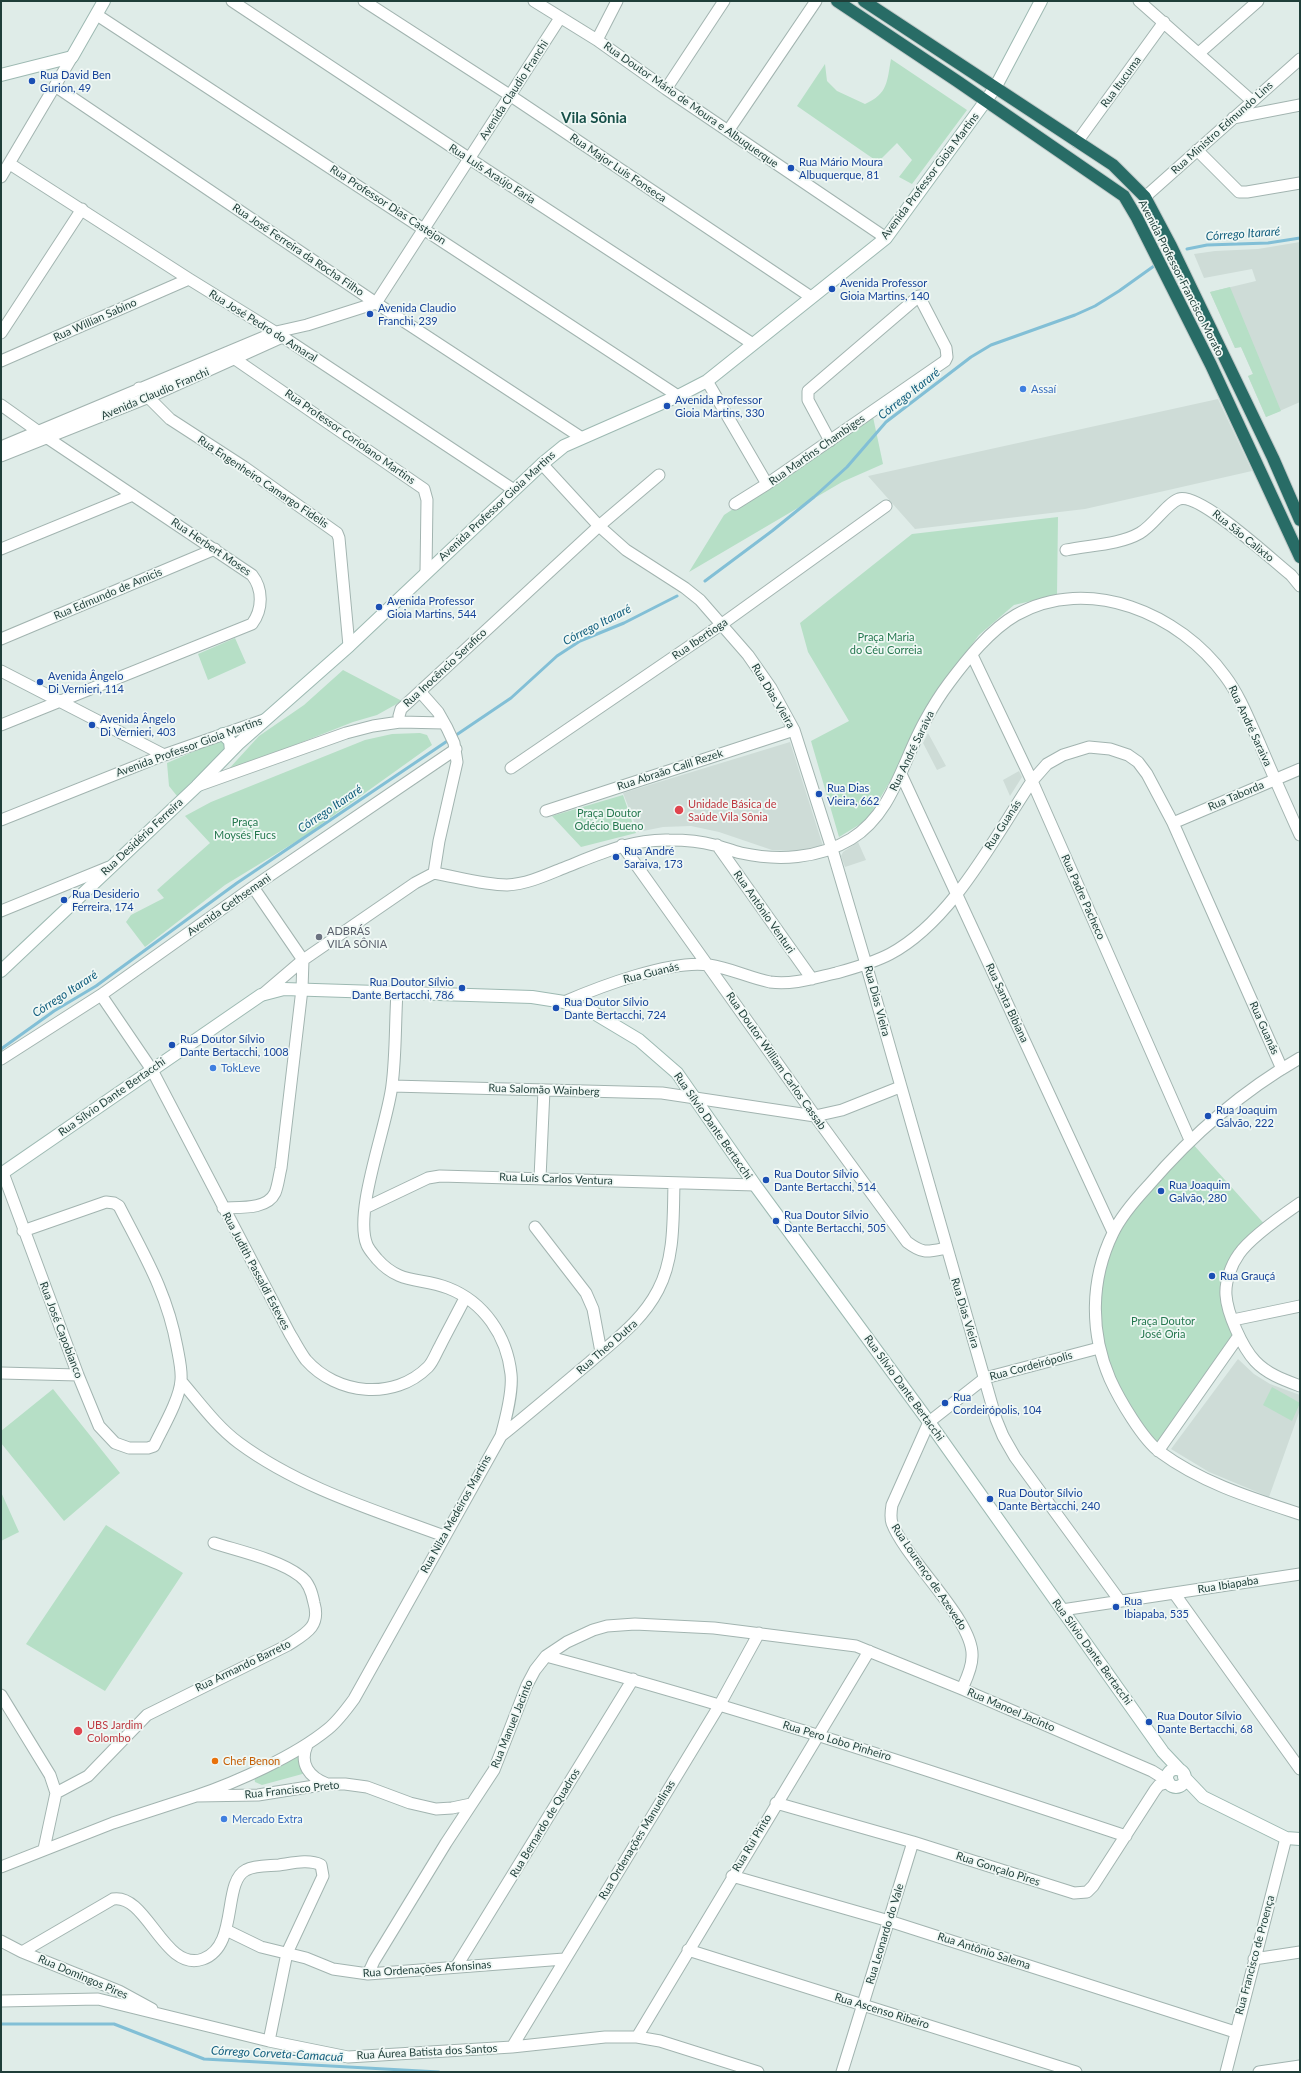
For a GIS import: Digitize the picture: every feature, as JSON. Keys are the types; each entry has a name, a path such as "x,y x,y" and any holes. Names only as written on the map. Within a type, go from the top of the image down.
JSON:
{"highway":[{"name":"Avenida Professor Francisco Morato","path":"837,1 1124,196 1211,365 1300,557"},
{"name":"Avenida Professor Francisco Morato","path":"864,1 1113,165 1145,197 1171,246 1273,458 1300,520"}],"street":[{"path":"1,177 10,164 104,1"},
{"name":"Rua Luís Araújo Faria","path":"232,1 753,344"},
{"name":"Rua Major Luis Fonseca","path":"364,1 511,96 811,297"},
{"name":"Rua Doutor Mário de Moura e Albuquerque","path":"534,1 597,40 666,89 886,238"},
{"path":"597,40 617,1"},
{"path":"666,89 724,1"},
{"path":"728,131 816,1"},
{"name":"Avenida Professor Gioia Martins","path":"1,820 164,755 265,720 349,646 514,490 564,446 678,396 707,381 886,238 995,88 1041,1"},
{"path":"1140,1 1252,101"},
{"path":"1199,53 1258,1"},
{"name":"Rua Professor Dias Castejon","path":"97,15 678,396"},
{"name":"Avenida Claudio Franchi","path":"1,456 139,388 226,354 376,302 423,228 511,96 560,18"},
{"name":"Rua Itucuma","path":"1077,142 1164,22"},
{"path":"1,75 72,57"},
{"name":"Rua Ministro Edmundo Lins","path":"1145,197 1300,60"},
{"name":"Rua José Ferreira da Rocha Filho","path":"55,86 376,302 582,438"},
{"path":"1233,118 1300,105"},
{"path":"1197,150 1239,192 1300,183"},
{"name":"Rua José Pedro do Amaral","path":"10,164 279,335 514,490"},
{"path":"1,333 82,209"},
{"name":"Rua Willian Sabino","path":"1,361 189,279"},
{"name":"Rua Martins Chambiges","path":"735,504 767,484 830,441 945,361 947,358 946,348 919,296 808,391 808,400 830,441"},
{"name":"Avenida Claudio Franchi","path":"1,447 147,398 236,359 279,335"},
{"name":"Rua Professor Coriolano Martins","path":"226,354 236,359 424,489 426,500 426,572"},
{"path":"707,381 767,484"},
{"name":"Rua Engenheiro Camargo Fidelis","path":"139,388 147,398 170,419 250,472 337,533 339,538 349,646"},
{"name":"Rua Herbert Moses","path":"1,404 133,496 252,575 259,583 261,600 257,615 252,624 62,702 1,725"},
{"name":"Rua Dias Vieira","path":"542,464 599,526 626,550 685,588 700,600 748,655 767,683 794,730 832,849 866,964 996,1419 1003,1436 1015,1457 1120,1601"},
{"name":"Rua Inocêncio Serafico","path":"197,786 346,733 373,726 400,722 399,716 401,709 599,526 659,475"},
{"path":"1,549 133,496"},
{"name":"Rua São Calixto","path":"1066,550 1124,540 1141,533 1179,499 1193,500 1202,504 1231,525 1295,574 1300,586"},
{"name":"Rua Ibertioga","path":"511,768 722,624 886,506"},
{"name":"Rua Edmundo de Amicis","path":"1,639 215,549"},
{"name":"Rua André Saraiva","path":"434,873 507,884 532,880 622,845 643,841 668,840 717,845 739,853 790,858 832,849 868,826 885,805 901,774 924,722 949,683 972,655 996,630 1016,615 1043,603 1071,598 1097,598 1126,604 1177,629 1211,657 1228,679 1246,712 1300,835"},
{"name":"Rua Padre Pacheco","path":"972,655 1032,781 1190,1140"},
{"path":"1,671 164,755"},
{"path":"261,995 303,960 415,883 434,873 439,841 457,762 455,746 446,725 438,712 423,695 422,690"},
{"path":"426,722 432,719 438,712"},
{"name":"Rua Desidério Ferreira","path":"1,971 265,720"},
{"path":"400,722 426,722 446,725"},
{"name":"Rua Abraão Calil Rezek","path":"546,811 794,730"},
{"path":"223,734 230,741 231,751"},
{"name":"Avenida Gethsemani","path":"1,1059 101,995 455,746"},
{"name":"Rua Guanás","path":"564,1002 594,989 669,967 691,964 708,965 770,982 796,983 866,964 891,954 922,932 957,896 1032,781 1047,764 1063,755 1089,747 1110,749 1128,755 1138,762 1147,774 1173,823 1282,1069"},
{"path":"221,761 224,776"},
{"name":"Rua Taborda","path":"1173,823 1300,769"},
{"name":"Rua Santa Bibiana","path":"901,774 1113,1232"},
{"name":"Rua Doutor William Carlos Cassab","path":"622,845 815,1116 907,1242 919,1250 928,1252 946,1248"},
{"name":"Rua Antônio Venturi","path":"717,845 812,979"},
{"path":"1,912 109,868"},
{"path":"223,1208 262,1205 269,1201 275,1193 281,1168 302,989 303,960 253,887"},
{"name":"Rua Sílvio Dante Bertacchi","path":"2,1173 261,995 284,989 302,989 532,997 564,1002 594,1013 639,1040 677,1073 696,1098 755,1185 929,1422 1163,1752 1173,1777"},
{"name":"Rua Nilza Medeiros Martins","path":"196,1796 219,1788 307,1745 329,1728 354,1699 501,1436 508,1414 511,1375 506,1350 500,1333 489,1317 465,1298 448,1288 397,1276 384,1267 367,1245 364,1233 364,1208 392,1086 397,992"},
{"name":"Rua Judith Passaldi Esteves","path":"101,995 152,1070 290,1334 306,1360 322,1374 352,1388 384,1390 409,1382 429,1366 465,1298"},
{"path":"1300,1058 1243,1096 1190,1140 1168,1162 1134,1202 1113,1232 1100,1268 1096,1292 1095,1316 1099,1348 1115,1390 1140,1429 1158,1451 1200,1477 1242,1495 1300,1514"},
{"name":"Rua Salomão Wainberg","path":"392,1086 662,1093 815,1116"},
{"path":"815,1116 842,1110 900,1087"},
{"path":"540,1178 544,1090"},
{"name":"Rua José Capobianco","path":"2,1173 78,1375 99,1426 106,1435 115,1444 129,1448 148,1448 154,1446 172,1408 181,1381"},
{"name":"Rua Luis Carlos Ventura","path":"364,1208 428,1178 440,1176 755,1185"},
{"name":"Rua Theo Dutra","path":"501,1436 532,1412 636,1322 659,1289 666,1269 673,1230 674,1183"},
{"path":"24,1231 106,1202 114,1203 119,1206 160,1284 172,1319 181,1381 206,1410 238,1443 286,1473 340,1497 444,1536"},
{"path":"1300,1204 1254,1238 1239,1253 1231,1270 1226,1295 1238,1337 1255,1361 1282,1380 1300,1386"},
{"path":"535,1227 566,1264 586,1293 594,1309 601,1352"},
{"path":"1233,1320 1300,1306"},
{"path":"1158,1451 1238,1337"},
{"name":"Rua Cordeirópolis","path":"929,1422 985,1378 1099,1348"},
{"path":"1,1373 78,1375"},
{"name":"Rua Lourenço de Azevedo","path":"929,1422 892,1505 890,1514 892,1523 910,1553 961,1623 970,1640 972,1657 962,1689"},
{"name":"Rua Armando Barreto","path":"56,1793 88,1776 147,1715 288,1645 309,1632 315,1621 315,1606 311,1590 301,1576 272,1561 214,1543"},
{"name":"Rua Ibiapaba","path":"1062,1610 1174,1593 1298,1577"},
{"path":"1174,1593 1300,1769"},
{"name":"Rua Manuel Jacinto","path":"368,1974 374,1961 494,1770 527,1685 535,1670 546,1656 580,1635 593,1630 614,1625 635,1624 714,1628 759,1633 856,1646 869,1651"},
{"name":"Rua Ordenações Manuelinas","path":"512,2047 564,1959 719,1706 759,1633"},
{"name":"Rua Manoel Jacinto","path":"869,1651 962,1689 1152,1771 1173,1777 1203,1797 1286,1838 1300,1839"},
{"name":"Rua Rui Pinto","path":"637,2037 817,1734 869,1651"},
{"name":"Rua Pero Lobo Pinheiro","path":"546,1656 633,1679 719,1706 817,1734 1126,1836"},
{"name":"Rua Bernardo de Quadros","path":"456,1967 633,1679"},
{"path":"1,1695 50,1775 56,1793 44,1849"},
{"path":"307,1745 304,1751 305,1768 314,1778 326,1784"},
{"name":"Rua Gonçalo Pires","path":"776,1803 913,1842 1074,1893 1082,1893 1093,1886 1155,1790 1173,1777"},
{"name":"Rua Francisco Preto","path":"1,1867 113,1823 196,1796 258,1795 326,1784 367,1788 410,1803 436,1809 452,1808 472,1804"},
{"name":"Rua Francisco de Proença","path":"1226,2072 1235,2032 1286,1838"},
{"name":"Rua Leonardo do Vale","path":"842,2072 913,1842"},
{"path":"22,1952 117,1898 131,1905 147,1921 174,1954 186,1960 203,1959 210,1954 226,1930 232,1895 238,1877 242,1873 247,1869 298,1862 316,1863 321,1865 323,1876 287,1953 269,2041"},
{"name":"Rua Antônio Salema","path":"732,1876 889,1921 1235,2032"},
{"name":"Rua Ordenações Afonsinas","path":"226,1930 261,1947 287,1953 341,1972 368,1974 564,1959"},
{"name":"Rua Domingos Pires","path":"1,1941 22,1952 119,1991 163,2015"},
{"name":"Rua Ascenso Ribeiro","path":"688,1950 1076,2072"},
{"path":"1254,1958 1300,1952"},
{"name":"Rua Áurea Batista dos Santos","path":"1,2001 86,1998 98,1999 269,2041 348,2057 512,2047 582,2039 637,2037 660,2041 758,2072"},
{"path":"1259,2072 1300,2066"}],"shaded area":[{"path":"1300,242 1300,402 1266,417 1248,376 1253,374 1241,347 1235,348 1210,292 1256,281 1252,269 1204,278 1194,254 1215,251 1258,249"},
{"path":"1218,399 1252,471 1085,509 915,529 868,476"},
{"path":"928,733 946,766 937,770 923,743"},
{"path":"790,742 823,846 797,851 772,850 719,832 691,826 663,827 638,832 623,793"},
{"path":"1019,771 1022,777 1010,796 1003,780"},
{"path":"858,842 866,860 845,867 841,856 843,852"},
{"path":"1238,1359 1254,1374 1270,1384 1300,1395 1300,1410 1269,1497 1209,1472 1171,1449"}],"green space":[{"path":"891,59 967,110 912,184 899,177 912,160 897,143 878,162 797,106 825,64 827,81 837,91 865,104 873,100 885,86"},
{"path":"1230,287 1281,411 1266,417 1248,376 1253,374 1241,347 1235,348 1210,292"},
{"path":"873,417 883,464 842,482 689,572 724,515"},
{"name":"Praça Maria do Céu Correia","path":"1058,517 1057,595 1014,605 979,635 948,677 901,763 867,820 839,837 811,741 849,721 808,652 800,623 912,534"},
{"path":"235,638 246,663 208,680 198,654"},
{"path":"343,670 402,701 377,715 353,722 226,772 259,736 304,705"},
{"name":"Praça Moysés Fucs","path":"420,733 427,735 432,745 302,838 225,885 145,947 126,922 131,915 164,898 157,890 210,843 185,816 211,802 365,740 392,734"},
{"path":"218,741 225,742 226,752 220,754 177,796 169,786 167,763"},
{"name":"Praça Doutor Odécio Bueno","path":"623,795 636,833 581,847 552,816"},
{"name":"Praça Doutor José Oria","path":"1192,1143 1267,1227 1254,1237 1225,1284 1237,1337 1159,1450 1139,1426 1100,1348 1098,1284 1114,1233"},
{"path":"1272,1387 1300,1403 1292,1421 1263,1405"},
{"path":"53,1389 120,1473 64,1521 1,1443 1,1431"},
{"path":"1,1492 19,1532 1,1541"},
{"path":"106,1525 183,1573 105,1691 26,1644"},
{"path":"302,1752 306,1773 262,1785 255,1782 254,1776"}],"waterway":[{"name":"Córrego Itararé","path":"1187,249 1207,245 1268,243 1300,238"},
{"name":"Córrego Itararé","path":"705,581 772,531 814,497 847,467 886,422 971,357 991,345 1075,315 1095,306 1154,266"},
{"name":"Córrego Itararé","path":"1,1049 54,1011 96,986 237,883 511,698 557,656 580,641 624,623 677,596"},
{"name":"Córrego Corveta-Camacuã","path":"1,2024 114,2024 204,2059 439,2072"}],"place":[{"name":"Rua David Ben Gurion, 49","path":"32,81"},
{"name":"Rua Mário Moura Albuquerque, 81","path":"791,168"},
{"name":"Avenida Professor Gioia Martins, 140","path":"832,289"},
{"name":"Avenida Claudio Franchi, 239","path":"370,314"},
{"name":"Assaí","path":"1023,389"},
{"name":"Avenida Professor Gioia Martins, 330","path":"667,406"},
{"name":"Avenida Professor Gioia Martins, 544","path":"379,607"},
{"name":"Avenida Ângelo Di Vernieri, 114","path":"40,682"},
{"name":"Avenida Ângelo Di Vernieri, 403","path":"92,725"},
{"name":"Rua Dias Vieira, 662","path":"819,794"},
{"name":"Unidade Básica de Saúde Vila Sônia","path":"679,810"},
{"name":"Rua André Saraiva, 173","path":"616,857"},
{"name":"Rua Desiderio Ferreira, 174","path":"64,900"},
{"name":"ADBRÁS VILA SÔNIA","path":"319,937"},
{"name":"Rua Doutor Sílvio Dante Bertacchi, 786","path":"462,988"},
{"name":"Rua Doutor Sílvio Dante Bertacchi, 724","path":"556,1008"},
{"name":"Rua Doutor Sílvio Dante Bertacchi, 1008","path":"172,1045"},
{"name":"TokLeve","path":"213,1068"},
{"name":"Rua Joaquim Galvão, 222","path":"1208,1116"},
{"name":"Rua Doutor Sílvio Dante Bertacchi, 514","path":"766,1180"},
{"name":"Rua Joaquim Galvão, 280","path":"1161,1191"},
{"name":"Rua Doutor Sílvio Dante Bertacchi, 505","path":"776,1221"},
{"name":"Rua Grauçá","path":"1212,1276"},
{"name":"Rua Cordeirópolis, 104","path":"945,1403"},
{"name":"Rua Doutor Sílvio Dante Bertacchi, 240","path":"990,1499"},
{"name":"Rua Ibiapaba, 535","path":"1116,1607"},
{"name":"Rua Doutor Sílvio Dante Bertacchi, 68","path":"1149,1722"},
{"name":"UBS Jardim Colombo","path":"78,1731"},
{"name":"Chef Benon","path":"215,1761"},
{"name":"Mercado Extra","path":"224,1819"}],"district":[{"name":"Vila Sônia","path":"594,118"}]}
